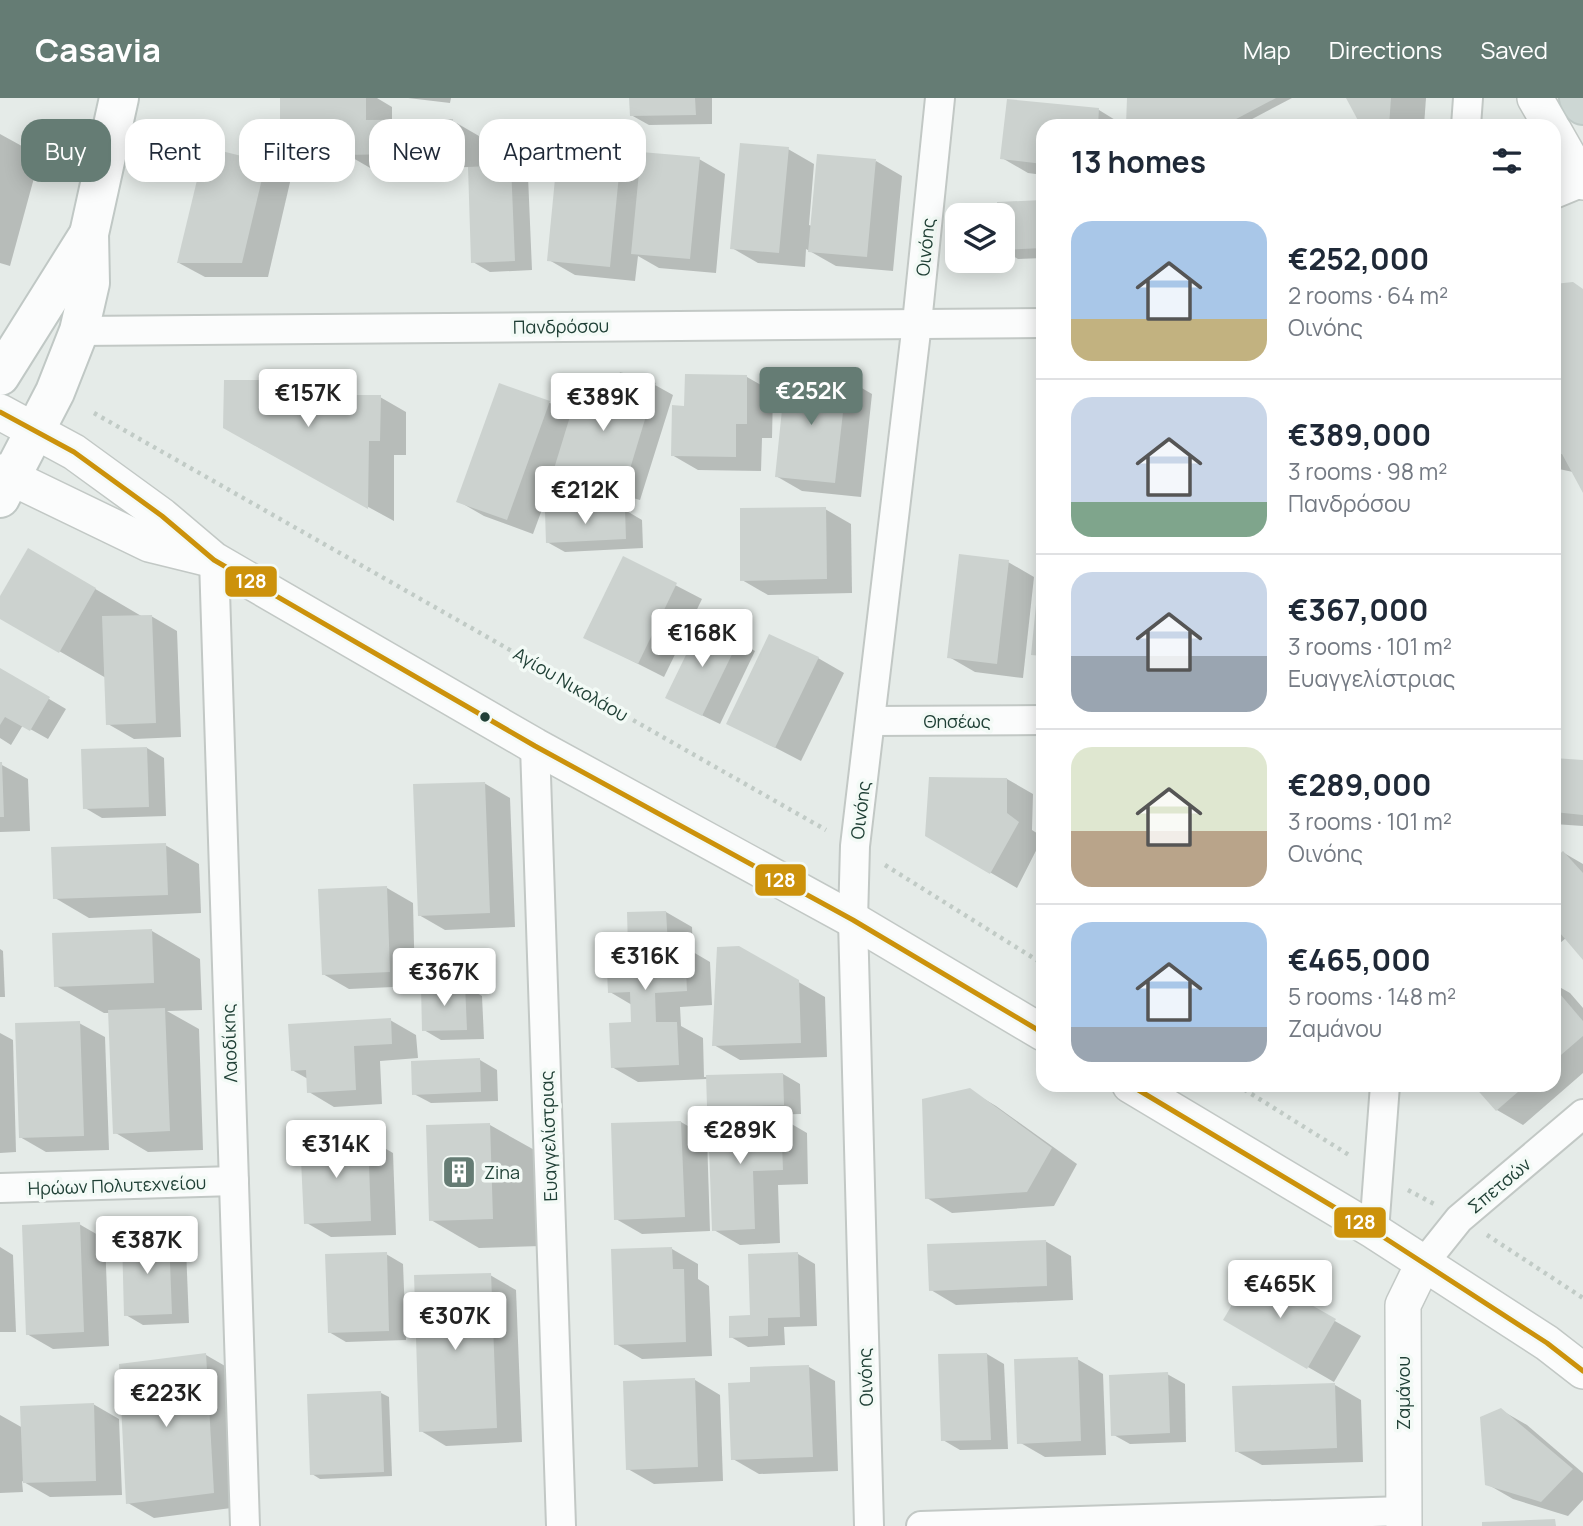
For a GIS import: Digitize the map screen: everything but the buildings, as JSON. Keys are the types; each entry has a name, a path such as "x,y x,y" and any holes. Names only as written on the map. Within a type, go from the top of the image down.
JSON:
{"main road":[{"path":"3,483 55,392 79,331 90,283 89,234 119,98"},
{"path":"1579,98 1583,105"},
{"path":"0,376 89,234"}],"street":[{"name":"Οινόης","path":"869,1526 853,920 855,846 917,323 940,98"},
{"path":"1466,119 1468,98"},
{"path":"1535,98 1547,119"},
{"path":"1561,143 1583,182 1561,191"},
{"name":"Πανδρόσου","path":"79,331 1036,323"},
{"path":"0,412 94,466 214,560 534,746 853,920 1036,1029"},
{"path":"3,483 149,544 214,560"},
{"name":"Λαοδίκης","path":"214,560 245,1526"},
{"name":"Θησέως","path":"871,721 1036,720"},
{"name":"Ευαγγελίστριας","path":"534,746 561,1526"},
{"path":"1142,1092 1374,1231 1547,1343 1583,1371"},
{"path":"1374,1231 1384,1092"},
{"name":"Σπετσών","path":"1423,1264 1459,1219 1583,1114"},
{"name":"Ηρώων Πολυτεχνείου","path":"0,1188 233,1181"},
{"name":"Ζαμάνου","path":"1404,1518 1403,1305 1423,1264"},
{"path":"922,1526 1404,1518"}],"path":[{"name":"Αγίου Νικολάου","path":"94,413 855,846 1036,960"}],"transit line":[{"name":"128","path":"0,412 74,452 162,516 214,560 535,746 853,920 1036,1029"},
{"name":"128","path":"1142,1092 1374,1231 1547,1343 1583,1371"}],"place":[{"name":"Zina","path":"459,1172"}]}
